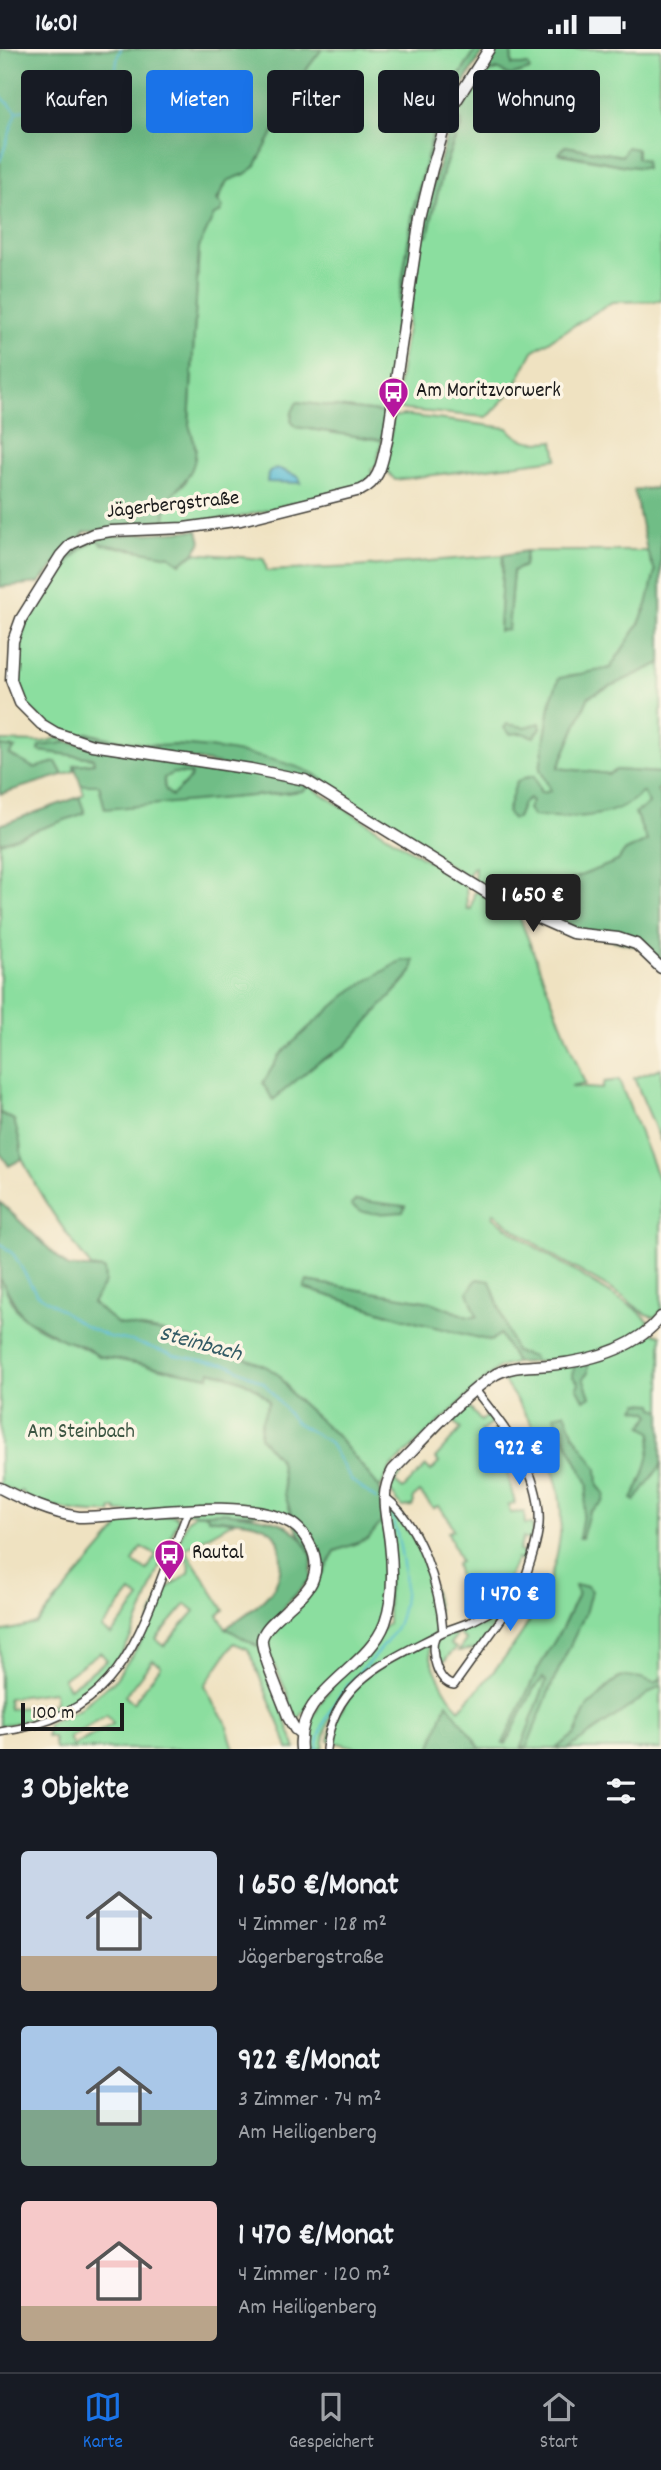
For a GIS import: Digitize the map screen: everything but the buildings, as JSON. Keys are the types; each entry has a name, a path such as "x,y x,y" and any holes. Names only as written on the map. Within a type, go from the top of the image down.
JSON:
{"street":[{"name":"Jägerbergstraße","path":"489,49 449,112 434,159 420,218 387,441 375,480 361,490 242,520 184,528 111,531 93,534 71,544 61,555 21,619 13,641 11,680 20,703 56,733 92,745 251,769 305,781 502,902 572,933 618,938 636,944 661,968"},
{"path":"301,1749 300,1733 304,1720 312,1708 370,1647 385,1622 391,1598 392,1567 384,1496 386,1483 393,1470 475,1390 498,1373 509,1369 599,1356 626,1345 659,1323"},
{"path":"435,1637 432,1653 444,1681 454,1685 520,1593 539,1524 534,1489 526,1466 513,1442 475,1390"},
{"path":"0,1488 52,1511 79,1517 240,1511 274,1517 293,1524 310,1544 315,1562 311,1584 266,1630 262,1639 289,1719 300,1733"},
{"path":"384,1496 399,1507 424,1556 436,1592 443,1632"},
{"path":"0,1732 53,1719 85,1700 117,1672 138,1639 188,1511"},
{"path":"326,1749 331,1720 352,1687 402,1652 474,1620 520,1593"}],"green space":[{"path":"0,49 322,49 306,70 267,70 267,133 273,133 255,167 227,181 217,200 223,207 220,213 214,215 199,247 189,425 195,444 195,458 186,479 166,506 167,525 85,532 39,583 0,587"},
{"path":"322,49 476,49 459,77 459,70 378,70 378,133 433,133 413,211 395,328 400,330 387,413 297,402 296,427 382,440 376,467 372,468 371,472 374,473 362,485 240,517 167,525 164,513 171,495 185,483 196,448 189,425 199,247 227,180 245,174 269,133 364,133 364,70 306,70"},
{"path":"476,49 485,49 459,90 459,77"},
{"path":"493,49 511,49 512,65 528,65 530,70 497,69 478,70"},
{"path":"511,49 661,49 661,301 612,302 533,351 514,388 486,417 405,410 395,407 421,237 428,234 445,165 462,126 459,123 459,107 463,108 472,91 468,87 473,78 473,133 600,133 600,70 497,70 512,66","holes":["565,146 623,156 645,167 627,166 559,154"]},
{"path":"433,133 441,133 400,330 395,329 413,211"},
{"path":"448,133 458,133 445,165 428,235 421,237"},
{"path":"565,146 622,156 627,147 637,149 637,158 645,160 646,168 559,153"},
{"path":"297,402 387,413 382,440 296,427 291,421"},
{"path":"404,415 508,428 517,437 528,441 554,441 557,459 395,480 386,470 393,417"},
{"path":"659,474 661,663 589,696 558,768 609,774 616,770 661,773 661,787 657,791 661,796 661,964 647,949 572,930 517,903 529,894 530,887 540,881 547,889 618,861 624,852 647,841 635,813 649,804 643,792 620,808 596,815 533,816 528,809 532,801 529,798 523,803 517,818 512,819 507,812 516,783 524,778 534,776 541,793 551,791 540,769 551,700 559,678 610,668 639,624 647,605 655,571 647,551 634,490 656,488"},
{"path":"198,530 201,542 194,553 180,563 170,556 101,544 95,537"},
{"path":"92,537 170,556 180,563 194,553 264,559 267,571 503,555 499,631 508,629 513,571 524,566 526,551 647,551 656,571 639,624 610,668 559,679 551,700 540,769 551,792 541,793 534,777 523,803 529,798 532,800 533,816 577,816 618,807 643,792 649,803 637,817 647,841 624,852 618,861 546,890 540,882 530,886 529,894 517,898 513,903 474,881 475,867 468,877 321,784 317,775 289,765 232,753 144,744 87,733 83,738 48,724 29,708 21,693 16,678 18,646 38,598 47,596 72,559 92,542"},
{"path":"92,537 92,542 72,559 47,596 41,600 38,598 72,546"},
{"path":"526,551 524,566 513,571 508,630 499,631 503,555"},
{"path":"661,663 661,773 616,770 609,774 558,768 589,696"},
{"path":"540,723 541,728 534,737 522,733 510,734 504,728 507,724 525,727"},
{"path":"86,733 142,745 188,746 252,755 295,766 325,781 321,784 83,738"},
{"path":"59,738 69,742 39,751 93,758 94,763 74,765 74,771 63,775 56,762 34,768 8,754 14,748 0,746 0,741 42,742"},
{"path":"69,742 273,777 309,786 302,791 105,809 99,785 81,785 74,765 94,763 93,758 39,751 40,746","holes":["173,773 191,774 190,779 172,796 166,790 164,778"]},
{"path":"0,746 15,748 9,754 34,768 56,762 63,775 0,794"},
{"path":"173,772 191,774 173,796 165,791 164,778"},
{"path":"81,785 99,785 105,808 302,791 309,786 466,885 467,909 471,909 474,893 478,892 518,913 585,1084 570,1087 602,1089 604,1082 619,1080 661,1186 661,1311 656,1317 642,1311 539,1246 494,1213 493,1217 529,1243 637,1310 649,1321 647,1326 624,1342 580,1357 534,1362 516,1352 468,1292 478,1317 468,1317 431,1302 307,1281 304,1288 415,1322 491,1341 500,1334 516,1363 498,1368 391,1467 380,1488 335,1434 292,1395 286,1384 241,1356 164,1332 118,1324 92,1303 105,1282 104,1269 91,1267 55,1216 24,1162 14,1120 0,1113 0,843 84,813 79,797 84,794","holes":["413,961 412,972 332,1056 318,1062"]},
{"path":"79,797 85,813 0,843 0,825"},
{"path":"402,960 414,961 412,972 346,1046 318,1062 273,1100 263,1083 279,1056 352,990"},
{"path":"661,1068 661,1142 634,1078"},
{"path":"0,1113 14,1120 20,1142 22,1159 9,1166 0,1153"},
{"path":"356,1200 405,1206 403,1212 369,1213 351,1205"},
{"path":"0,1202 68,1267 104,1269 105,1282 92,1303 118,1324 164,1332 199,1342 241,1356 280,1376 292,1395 335,1434 380,1488 383,1520 368,1539 335,1551 313,1585 318,1568 293,1521 285,1494 280,1461 260,1437 261,1423 269,1401 250,1384 227,1375 210,1371 209,1377 99,1356 83,1346 63,1340 22,1316 0,1278"},
{"name":"Am Steinbach","path":"0,1278 19,1314 40,1329 99,1356 209,1377 209,1371 234,1378 257,1389 269,1401 261,1423 260,1437 280,1461 285,1494 293,1521 274,1514 118,1512 116,1509 112,1509 111,1513 76,1512 24,1497 21,1491 19,1494 0,1485"},
{"path":"477,1279 490,1281 515,1352 534,1357 534,1362 516,1363 500,1334 491,1341 415,1322 304,1288 307,1281 431,1302 468,1317 477,1317 468,1292"},
{"path":"651,1333 661,1335 661,1749 364,1749 329,1741 333,1724 356,1686 353,1683 332,1713 323,1749 305,1749 314,1715 324,1698 349,1665 388,1623 388,1512 397,1509 407,1531 410,1530 427,1570 438,1617 430,1652 444,1688 459,1709 501,1662 537,1607 550,1578 558,1547 561,1516 553,1469 541,1441 500,1376 567,1365"},
{"path":"588,1362 588,1373 583,1378 590,1396 584,1400 577,1387 579,1383 573,1377 574,1365"},
{"path":"465,1403 481,1421 489,1415 494,1422 481,1431 486,1437 499,1427 503,1433 495,1438 502,1450 509,1446 516,1459 510,1463 512,1469 507,1472 515,1503 508,1505 510,1513 524,1512 525,1524 533,1524 531,1541 523,1538 519,1551 527,1554 524,1561 517,1559 507,1580 517,1585 510,1594 504,1586 492,1593 492,1607 468,1620 456,1564 460,1562 448,1532 453,1530 449,1519 438,1506 433,1508 420,1492 413,1498 412,1506 402,1507 389,1490 397,1470 402,1474 395,1482 403,1489 426,1466 431,1471 439,1463 435,1458 461,1429 450,1418"},
{"path":"639,1403 653,1404 654,1408 661,1410 661,1465 635,1501 632,1499 646,1467 652,1433 642,1426 651,1415 635,1409"},
{"path":"565,1412 574,1435 597,1469 598,1486 605,1494 603,1502 589,1512 582,1538 579,1538 588,1484 554,1416"},
{"path":"224,1512 263,1518 286,1526 305,1542 311,1555 311,1578 286,1605 260,1648 226,1628 258,1605 274,1588 281,1565 279,1542 273,1533 258,1524 208,1518 207,1513"},
{"path":"196,1513 207,1513 209,1518 233,1522 185,1549 224,1610 218,1615 226,1628 260,1648 296,1749 288,1749 248,1649 234,1643 205,1685 214,1705 225,1720 234,1749 55,1749 53,1737 47,1737 48,1724 78,1710 115,1680 140,1643 162,1592 189,1573 187,1560 174,1555 187,1521","holes":["186,1604 195,1611 164,1646 156,1639","153,1660 161,1666 133,1703 125,1696","107,1715 113,1724 73,1746 69,1738"]},
{"path":"171,1515 178,1520 137,1625 122,1654 103,1678 77,1699 44,1715 0,1726 0,1632 36,1624 118,1529 117,1519","holes":["141,1547 156,1555 147,1570 133,1562","131,1592 140,1599 111,1635 102,1628","100,1652 107,1660 69,1688 63,1679","54,1692 55,1704 9,1709 8,1698"]},
{"path":"383,1520 390,1566 383,1621 367,1645 321,1691 297,1721 267,1649 269,1632 323,1573 335,1551 367,1539"},
{"path":"575,1586 587,1586 591,1591 585,1614 526,1749 521,1747 546,1681 543,1678 533,1690 506,1744 503,1743 578,1594"},
{"path":"509,1602 479,1649 458,1651 466,1640 455,1631"},
{"path":"452,1632 456,1636 450,1644 456,1648 439,1667 434,1647 437,1639"},
{"path":"626,1676 655,1683 661,1678 661,1685 568,1749 555,1749 575,1734 588,1705 609,1685"},
{"path":"447,1703 481,1749 430,1749"}],"water":[{"path":"280,469 299,477 301,483 267,482 268,474 272,470"}],"waterway":[{"path":"17,112 36,107 78,106 96,101 113,83 121,49"},
{"name":"Steinbach","path":"0,95 17,112 0,161"},
{"name":"Steinbach","path":"0,1243 14,1255 36,1293 85,1326 109,1337 174,1355 230,1365 264,1383 295,1422 329,1442 351,1480 376,1499"},
{"name":"Steinbach","path":"317,1749 324,1724 335,1702 386,1643 399,1620 403,1607 404,1580 392,1514"}],"place":[{"name":"Am Moritzvorwerk","path":"393,419"},
{"name":"Rautal","path":"169,1581"}]}
